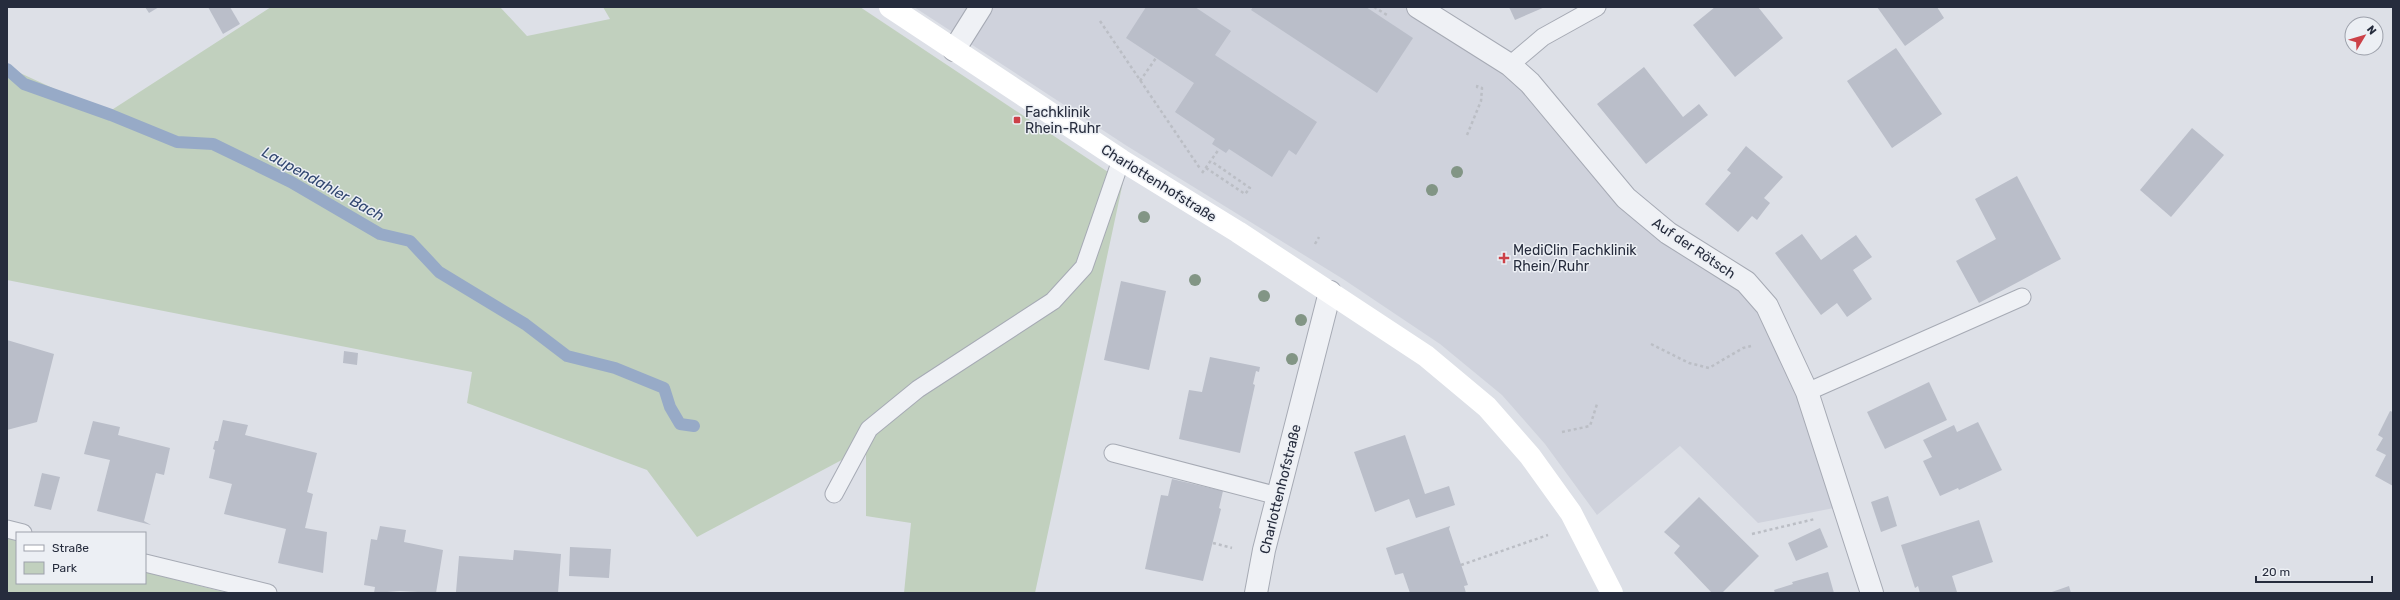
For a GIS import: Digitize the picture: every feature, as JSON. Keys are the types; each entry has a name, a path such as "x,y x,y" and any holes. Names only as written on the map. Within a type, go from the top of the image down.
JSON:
{"main road":[{"name":"Charlottenhofstraße","path":"890,7 1121,160 1330,292 1426,356 1487,407 1530,456 1577,525 1612,593"}],"street":[{"path":"954,50 981,7"},
{"name":"Auf der Rötsch","path":"1418,7 1510,65 1530,83 1626,198 1668,233 1746,282 1767,306 1807,392 1872,593"},
{"name":"Charlottenhofstraße","path":"1256,593 1264,550 1330,292"}],"lane":[{"path":"1510,65 1543,38 1597,7"},
{"path":"834,494 869,429 918,389 1053,301 1071,283 1084,267 1121,160"},
{"path":"1807,392 2022,297"},
{"path":"1113,453 1278,496"},
{"path":"7,529 19,532"},
{"path":"146,563 268,593"}],"path":[{"path":"1100,22 1202,173"},
{"path":"1140,81 1156,58"},
{"path":"1467,135 1481,101 1482,88 1477,87"},
{"path":"1211,160 1250,188 1245,194 1206,168 1211,160 1219,149"},
{"path":"1651,344 1689,364 1709,368 1743,348"},
{"path":"1562,432 1590,426 1597,404"},
{"path":"1752,534 1845,511"},
{"path":"1461,565 1577,525"}],"shaded area":[{"name":"MediClin Fachklinik Rhein/Ruhr","path":"914,7 1408,7 1539,95 1621,201 1751,295 1800,388 1834,508 1758,523 1680,446 1597,515 1545,444 1502,395 1440,344 1343,279 1127,146"}],"green space":[{"path":"271,7 500,7 527,36 610,19 603,7 860,7 1123,182 1035,593 904,593 911,523 866,516 866,447 697,537 647,470 467,403 472,372 7,280 7,67 107,113"},
{"path":"7,538 16,541 16,584 146,584 146,572 228,593 7,593"}],"building":[{"path":"145,7 159,7 149,13"},
{"path":"208,7 230,7 240,24 223,34"},
{"path":"1146,7 1195,7 1231,31 1215,55 1317,122 1296,155 1289,150 1272,177 1229,149 1226,153 1212,144 1215,139 1175,112 1194,83 1126,38"},
{"path":"1253,7 1366,7 1413,38 1377,93 1251,10"},
{"path":"1509,7 1545,7 1515,20"},
{"path":"1715,7 1758,7 1783,38 1735,77 1693,25"},
{"path":"1877,7 1937,7 1944,18 1905,46"},
{"path":"1896,48 1942,114 1892,148 1847,81"},
{"path":"1644,67 1683,117 1699,104 1708,115 1646,164 1597,104"},
{"path":"2192,128 2224,155 2171,217 2140,190"},
{"path":"1746,146 1783,177 1764,198 1770,203 1757,220 1752,216 1738,232 1705,204 1731,173 1727,170"},
{"path":"2017,176 2061,259 1979,303 1956,261 1996,239 1975,199"},
{"path":"1802,234 1821,260 1856,235 1872,257 1853,270 1872,299 1847,317 1837,303 1821,315 1775,253"},
{"path":"1121,281 1166,291 1149,370 1104,360"},
{"path":"7,340 54,354 37,422 7,430"},
{"path":"344,351 358,353 357,365 343,363"},
{"path":"1210,357 1260,367 1259,372 1256,371 1253,384 1255,385 1240,453 1179,439 1189,390 1202,392"},
{"path":"1929,382 1947,420 1885,449 1867,412"},
{"path":"2390,411 2393,412 2393,486 2375,476 2386,455 2376,450 2383,438 2378,435"},
{"path":"223,420 248,425 245,435 317,453 307,492 313,494 305,528 327,532 323,573 278,563 286,529 224,514 232,484 209,478 215,450 213,449 215,441 218,441"},
{"path":"93,421 120,427 118,435 170,448 164,475 156,473 144,521 151,525 97,511 110,460 84,454"},
{"path":"1978,422 2002,470 1959,490 1958,488 1940,496 1923,461 1932,457 1923,440 1954,425 1957,432"},
{"path":"1405,435 1425,494 1449,486 1455,505 1416,518 1409,499 1375,512 1354,452"},
{"path":"42,473 60,477 51,510 34,506"},
{"path":"1172,479 1223,491 1219,508 1221,509 1203,581 1145,569 1161,495 1168,496"},
{"path":"1888,496 1897,526 1881,532 1871,502"},
{"path":"1699,497 1759,556 1722,593 1712,593 1674,553 1680,546 1664,532"},
{"path":"1979,520 1993,562 1952,576 1957,592 1920,593 1918,586 1915,588 1901,545"},
{"path":"380,526 406,530 404,542 443,550 436,593 400,591 374,593 375,587 364,585 371,539 377,540"},
{"path":"1450,526 1449,529 1468,585 1464,586 1466,593 1410,593 1403,573 1395,575 1386,548"},
{"path":"1820,528 1828,547 1796,561 1788,543"},
{"path":"570,547 611,549 609,578 569,576"},
{"path":"514,550 561,554 558,593 456,592 459,556 513,560"},
{"path":"1828,572 1834,593 1775,593 1774,590 1793,584 1792,582"},
{"path":"2069,586 2071,593 2049,593"}],"waterway":[{"name":"Laupendahler Bach","path":"7,69 24,84 111,115 177,142 213,144 291,182 380,234 410,241 439,272 525,324 567,356 615,368 664,388 670,407 680,424 694,426"}],"place":[{"name":"Fachklinik Rhein-Ruhr","path":"1017,120"},
{"name":"MediClin Fachklinik Rhein/Ruhr","path":"1504,258"}]}
